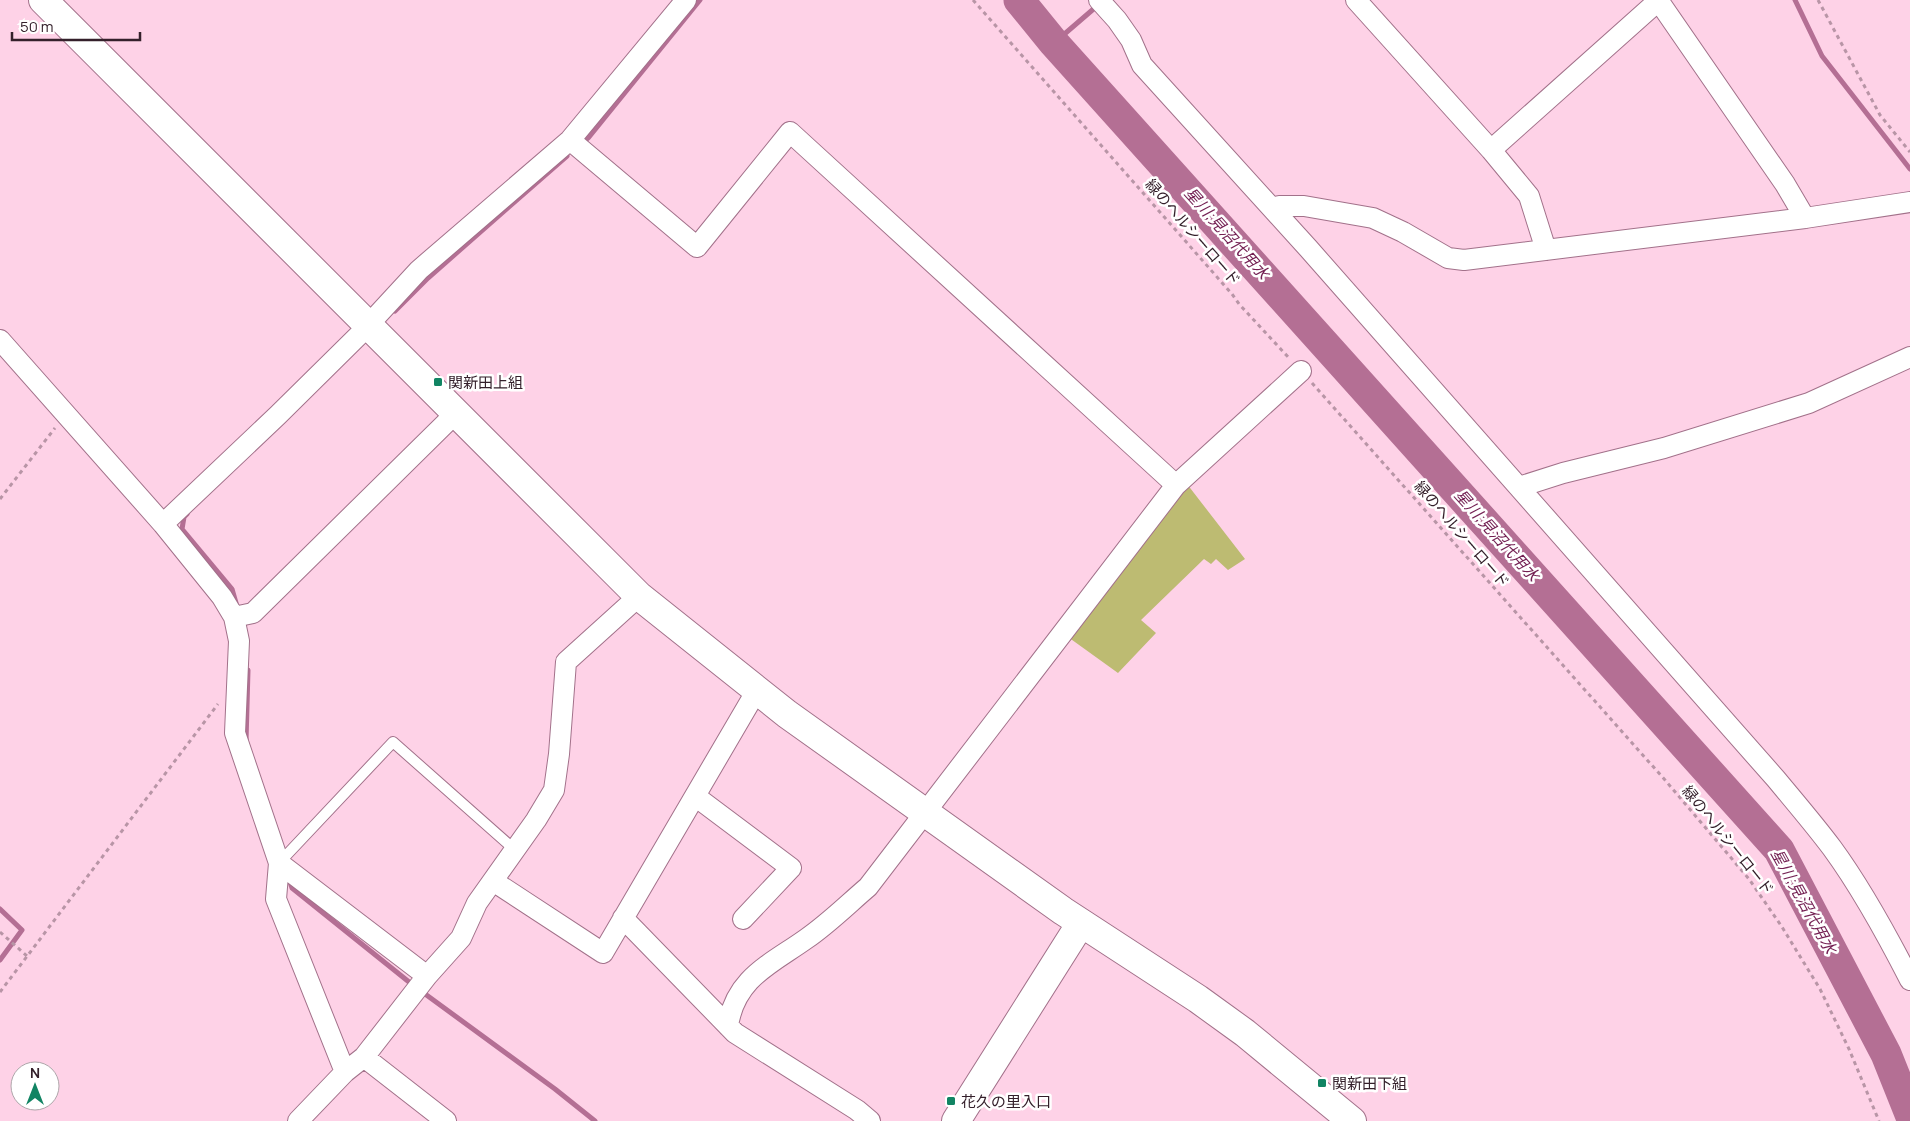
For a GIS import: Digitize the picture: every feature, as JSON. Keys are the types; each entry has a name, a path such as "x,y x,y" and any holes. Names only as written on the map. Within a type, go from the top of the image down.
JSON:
{"street":[{"path":"43,0 639,596 787,714 1081,924 1206,1005 1245,1034 1352,1121"},
{"path":"163,524 278,415 419,270 570,140 686,0"},
{"path":"1099,0 1117,20 1131,40 1142,65 1272,208 1776,779 1832,848 1873,911 1910,980"},
{"path":"1356,0 1491,150 1529,196 1546,250"},
{"path":"1491,150 1658,1 1785,184 1805,218"},
{"path":"570,140 696,247 790,132 1176,485"},
{"path":"1272,208 1279,206 1304,206 1373,218 1403,232 1448,258 1464,260 1805,218 1910,202"},
{"path":"0,340 163,524 222,597 234,617 240,641 235,733 279,864 276,899 345,1072"},
{"path":"1519,487 1563,473 1664,448 1810,404 1910,357"},
{"path":"728,1026 730,1010 745,985 770,962 808,938 868,887 1176,485 1301,371"},
{"path":"234,617 253,613 457,412"},
{"path":"298,1121 345,1072 364,1057 427,976 461,938 477,903 494,881 554,790 559,754 566,662 639,596"},
{"path":"494,881 603,953 757,690"},
{"path":"695,796 791,868 743,919"},
{"path":"279,864 427,976"},
{"path":"623,918 735,1033 857,1110 870,1121"},
{"path":"956,1121 1081,924"},
{"path":"364,1057 446,1121"}],"lane":[{"path":"279,864 393,742 515,850"}],"path":[{"name":"緑のヘルシーロード","path":"973,0 1239,304 1301,371 1665,780 1749,879 1782,927 1820,989 1849,1049 1878,1121"},
{"path":"1818,0 1880,115 1910,152"},
{"path":"0,499 66,413"},
{"path":"0,992 239,676"},
{"path":"0,932 27,956"}],"shaded area":[{"path":"1187,484 1245,559 1228,570 1216,559 1211,564 1204,559 1141,620 1156,633 1118,673 1068,637"}],"waterway":[{"path":"581,144 589,137 700,0"},
{"name":"星川;見沼代用水","path":"1019,0 1054,43 1779,850 1886,1054 1910,1114"},
{"path":"1795,0 1822,56 1910,169"},
{"path":"1054,43 1097,6"},
{"path":"395,311 428,278 567,156"},
{"path":"187,514 184,517 182,529 232,589 236,603"},
{"path":"246,742 248,670"},
{"path":"289,879 292,888 414,986"},
{"path":"0,909 22,930 0,960"},
{"path":"421,991 555,1089 595,1121"}],"place":[{"name":"関新田上組","path":"438,382"},
{"name":"関新田下組","path":"1322,1083"},
{"name":"花久の里入口","path":"951,1101"}]}
